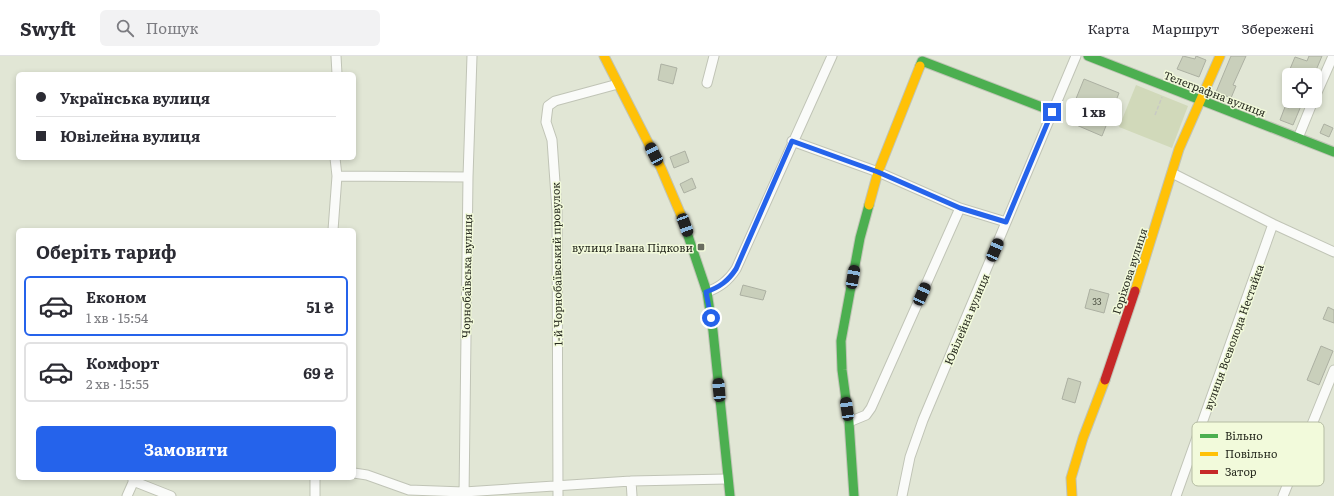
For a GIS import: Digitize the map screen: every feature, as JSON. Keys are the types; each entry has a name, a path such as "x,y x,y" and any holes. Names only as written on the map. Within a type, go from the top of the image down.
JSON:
{"street":[{"path":"336,56 337,72"},
{"name":"Чорнобаївська вулиця","path":"464,494 468,177 472,56"},
{"path":"604,56 661,168 678,208 706,292 713,331 730,496"},
{"path":"707,83 714,56"},
{"path":"706,292 717,288 728,280 736,269 792,141 832,56"},
{"name":"Ювілейна вулиця","path":"902,496 910,457 924,420 1076,56"},
{"name":"Телеграфна вулиця","path":"1088,56 1334,152"},
{"name":"Горіхова вулиця","path":"1072,496 1071,478 1083,438 1121,336 1178,149 1220,56"},
{"path":"1322,81 1333,56"},
{"path":"854,496 849,422 842,370 841,341 860,238 878,172 922,62 1052,112"},
{"name":"1-й Чорнобаївський провулок","path":"558,496 557,211 552,140 546,122 546,114 548,106 555,101 618,84"},
{"path":"1298,138 1311,108"},
{"path":"792,141 878,172 960,208 1006,222"},
{"path":"333,228 337,176 335,160"},
{"path":"1172,172 1273,224 1334,252"},
{"path":"337,176 468,177"},
{"path":"849,422 866,415 871,408 960,208"},
{"name":"вулиця Всеволода Нестайка","path":"1202,422 1273,224"},
{"path":"1313,422 1334,370"},
{"name":"вулиця Всеволода Нестайка","path":"1176,496 1192,451"},
{"path":"356,473 367,475 409,490 464,494 631,481 728,479"},
{"path":"127,496 134,480 171,496"},
{"path":"315,480 315,496"},
{"path":"631,481 632,496"},
{"path":"1283,496 1287,486"}],"path":[{"path":"1155,115 1163,94"}],"green space":[{"path":"1136,85 1188,106 1172,148 1119,127"}],"building":[{"path":"1183,56 1195,59 1196,56 1206,60 1199,77 1177,69"},
{"path":"1231,56 1246,56 1233,85 1236,86 1231,98 1216,92"},
{"path":"1309,56 1322,56 1317,68 1290,68 1295,57 1307,61"},
{"path":"661,64 677,68 673,84 658,80"},
{"path":"1084,79 1119,93 1102,136 1067,121"},
{"path":"1285,108 1300,108 1293,125 1280,120"},
{"path":"1324,124 1333,128 1329,137 1320,133"},
{"path":"685,151 689,162 674,168 670,157"},
{"path":"692,178 696,188 684,193 680,184"},
{"path":"743,285 766,291 763,300 740,295"},
{"path":"1090,289 1109,294 1104,313 1085,308"},
{"path":"1328,307 1334,310 1334,323 1323,319"},
{"path":"1321,346 1333,351 1319,385 1307,380"},
{"path":"1068,378 1081,382 1075,403 1062,399"}],"traffic: fast":[{"path":"1088,56 1334,152"},
{"path":"920,66 922,61 1052,111"},
{"path":"854,496 849,422 842,370 841,341 860,238 869,205"},
{"path":"681,215 707,292 713,331 730,496"}],"traffic: slow":[{"path":"604,56 661,168 681,215"},
{"path":"1135,291 1179,149 1220,56"},
{"path":"869,205 878,172 920,66"},
{"path":"1072,496 1071,478 1083,438 1105,380"}],"traffic: jam":[{"path":"1105,380 1135,291"}],"place":[{"name":"вулиця Івана Підкови","path":"701,247"}],"route":[{"path":"711,318 706,292 717,288 728,280 736,269 792,141 878,172 960,208 1006,222 1052,112"}]}
